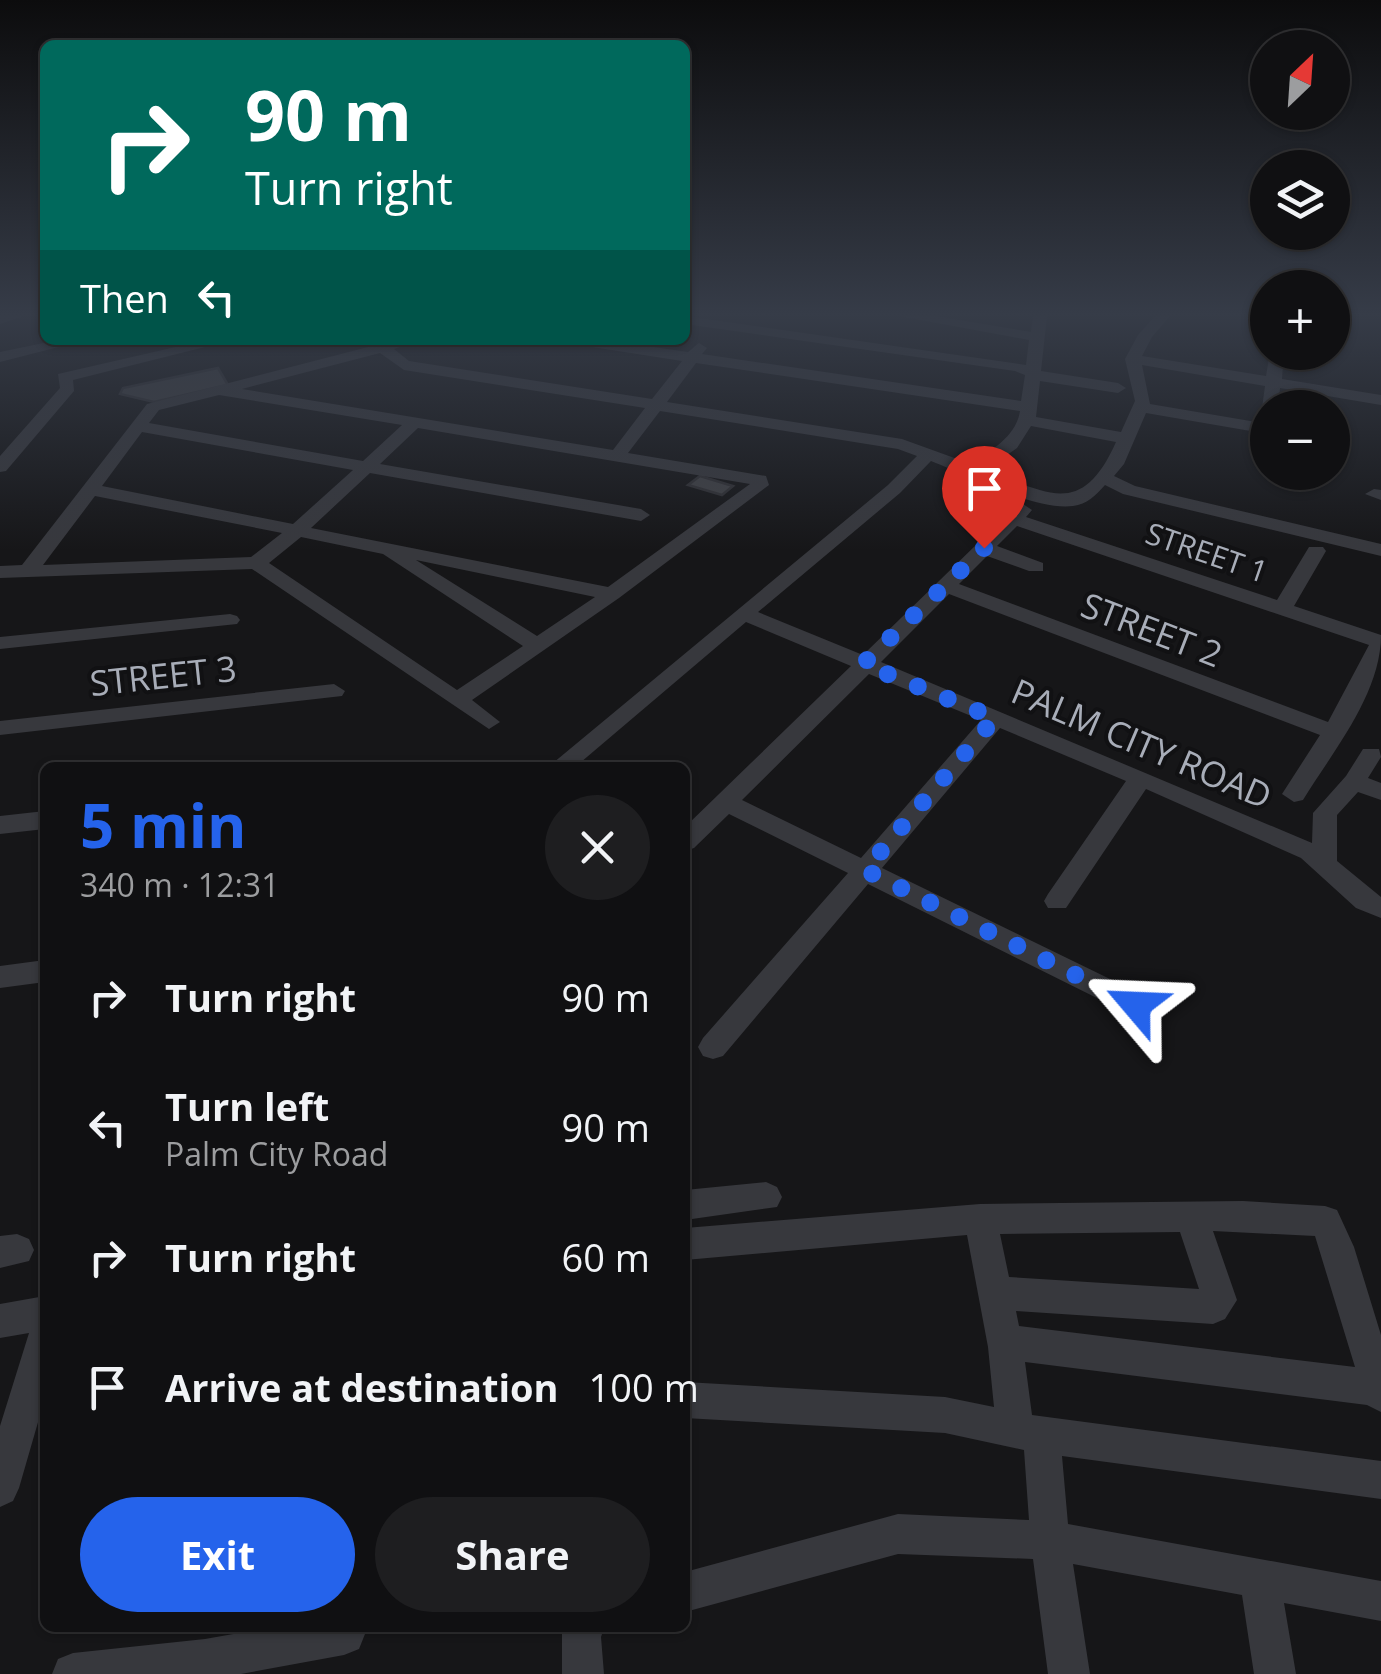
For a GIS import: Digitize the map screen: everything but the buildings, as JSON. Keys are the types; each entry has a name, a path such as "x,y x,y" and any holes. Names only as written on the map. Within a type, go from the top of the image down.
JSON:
{"street":[{"path":"0,467 63,394"},
{"path":"29,570 154,408 204,394"},
{"path":"244,394 760,480 760,486 459,700"},
{"path":"592,394 902,444 1038,496 1070,501 1085,496 1115,464 1141,407 1143,394"},
{"path":"618,455 663,394"},
{"path":"910,394 1028,414 1124,438"},
{"path":"978,472 1011,444 1028,414 1030,394"},
{"path":"1346,394 1381,400"},
{"path":"1141,407 1250,428"},
{"path":"256,564 415,422"},
{"path":"141,427 641,515"},
{"path":"565,762 894,489 930,452"},
{"path":"1104,478 1129,490 1381,550"},
{"path":"94,490 612,594"},
{"path":"690,837 1038,496"},
{"name":"STREET 1","path":"1014,519 1381,642"},
{"path":"379,546 538,646"},
{"path":"984,548 1036,567"},
{"path":"1282,609 1316,551"},
{"path":"0,572 256,564 490,722"},
{"name":"STREET 2","path":"946,586 1334,732"},
{"name":"PALM CITY ROAD","path":"742,613 1310,852 1365,901 1381,908"},
{"path":"0,643 230,620"},
{"path":"1294,794 1334,732 1381,642"},
{"name":"STREET 3","path":"0,728 334,691"},
{"path":"712,1047 995,718"},
{"path":"1324,862 1325,813 1354,782 1371,754"},
{"path":"1057,901 1141,778"},
{"path":"1354,782 1381,792"},
{"path":"724,801 1136,1005"},
{"path":"0,826 40,821"},
{"path":"0,977 40,972"},
{"path":"690,1205 766,1197"},
{"path":"995,1294 1214,1307 1220,1300 1191,1217"},
{"path":"690,1244 980,1219 1191,1217 1325,1221 1337,1247 1380,1391 1004,1342"},
{"path":"980,1219 1050,1540 1070,1674"},
{"path":"0,1321 40,1314"},
{"path":"0,1488 40,1354"},
{"path":"690,1400 944,1416 1028,1432 1381,1480"},
{"path":"690,1591 898,1534 1050,1540 1381,1601"},
{"path":"1260,1578 1274,1674"},
{"path":"581,1632 583,1674"},
{"path":"73,1674 204,1667 344,1634"}],"route":[{"path":"984,548 863,664 995,718 865,870 1136,1005"}]}
